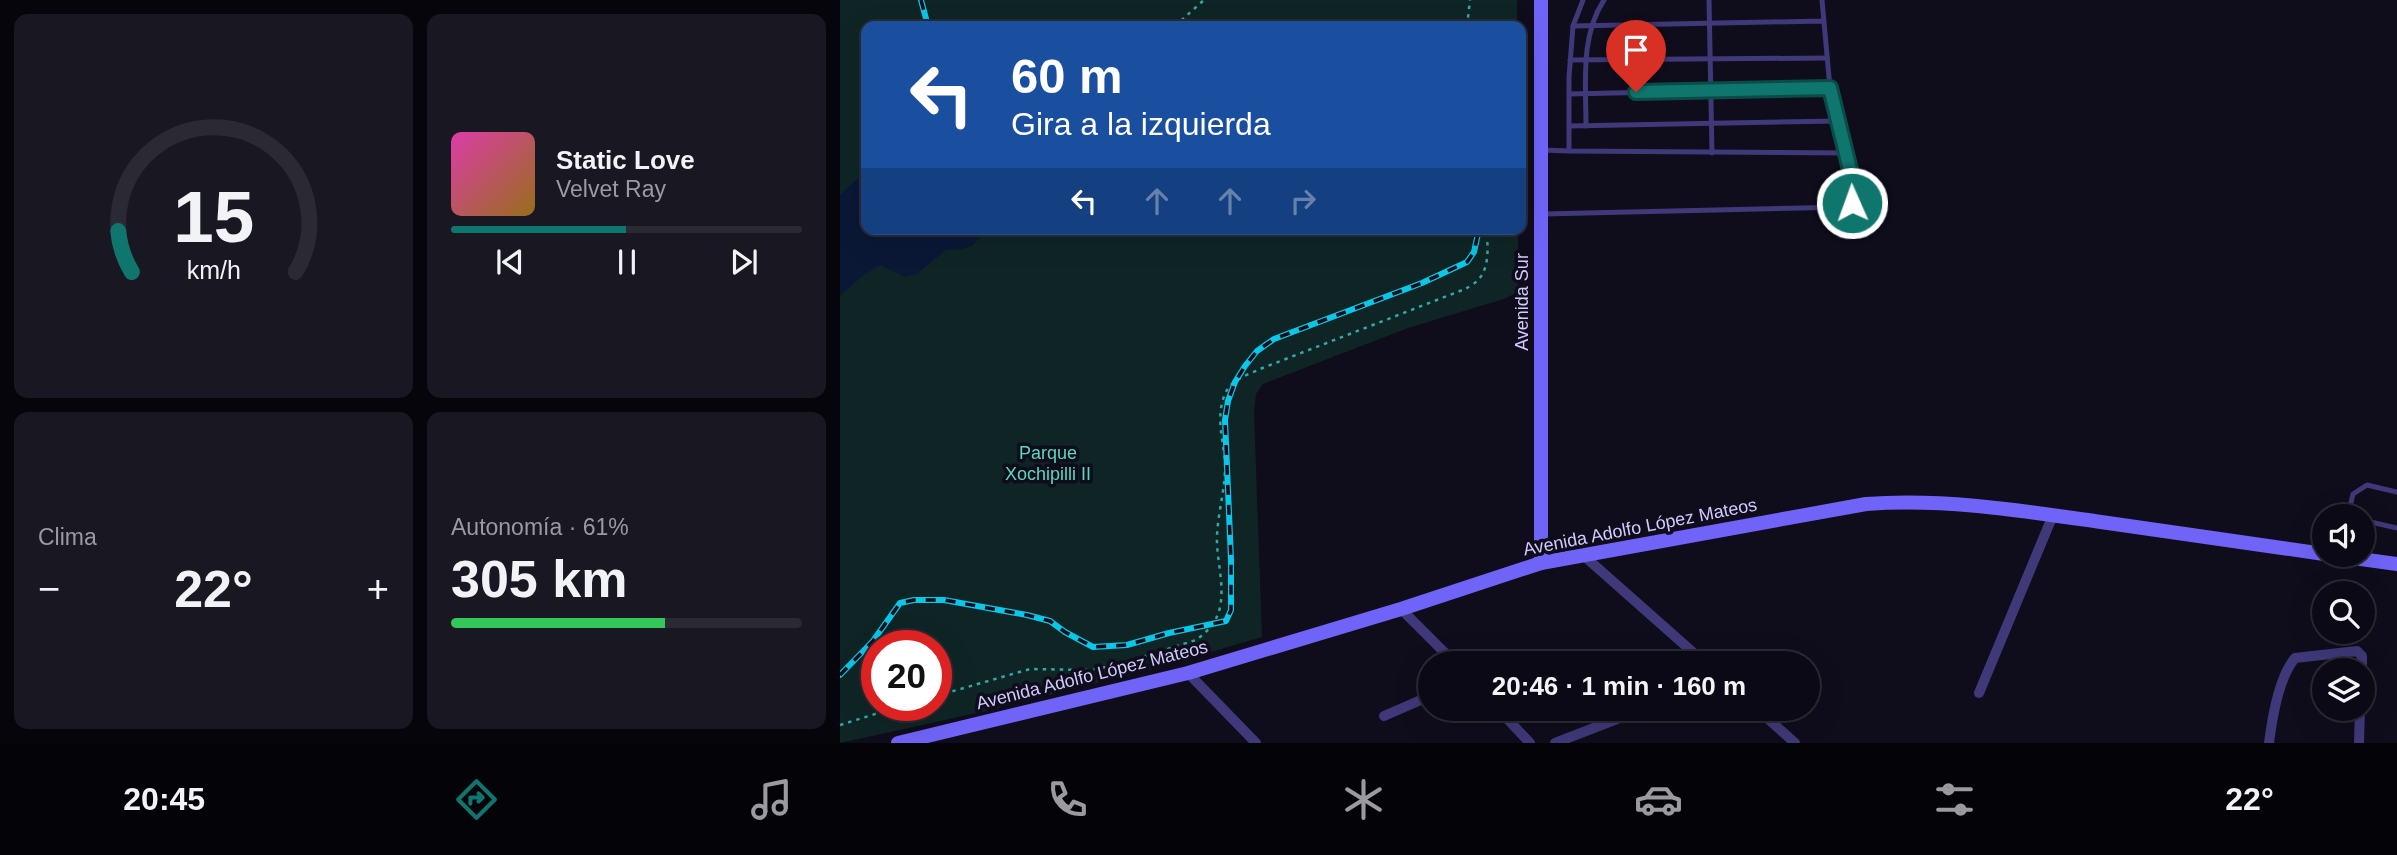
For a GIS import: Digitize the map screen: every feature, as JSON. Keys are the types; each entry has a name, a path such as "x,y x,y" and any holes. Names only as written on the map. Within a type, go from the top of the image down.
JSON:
{"street":[{"name":"Avenida Sur","path":"1541,0 1541,562"},
{"name":"Avenida Adolfo López Mateos","path":"898,743 1188,673 1541,562 1867,504 1935,502 2053,515 2312,552"},
{"path":"1979,693 2053,515"},
{"path":"1583,555 1691,651"},
{"path":"2375,561 2397,564"},
{"path":"1401,608 1443,651"},
{"path":"2269,743 2277,701 2289,666 2295,658 2357,651 2360,658"},
{"path":"1188,673 1256,743"},
{"path":"1384,716 1418,701"},
{"path":"1509,721 1530,743"},
{"path":"1555,743 1612,721"},
{"path":"1770,721 1795,743"},
{"path":"2359,743 2360,721"}],"lane":[{"path":"1569,151 1573,26 1583,0"},
{"path":"1586,126 1586,60 1590,26 1604,0"},
{"path":"1709,0 1712,153"},
{"path":"1541,214 1847,207 1852,203 1854,193 1830,88 1822,0"},
{"path":"1573,26 1823,21"},
{"path":"1570,60 1827,58"},
{"path":"1569,94 1830,88"},
{"path":"1569,126 1838,121"},
{"path":"1541,150 1847,153"},
{"path":"2351,504 2353,494 2367,485 2397,492"},
{"path":"2375,523 2397,528"}],"path":[{"path":"1181,21 1204,0"},
{"path":"1468,21 1470,0"},
{"path":"952,691 1030,669 1088,670 1114,666 1196,640 1206,633 1214,623 1221,602 1217,538 1224,494 1222,408 1226,393 1233,382 1465,289 1479,280 1486,262 1487,235"},
{"path":"840,725 861,718"}],"green space":[{"name":"Parque Xochipilli II","path":"840,0 1517,0 1517,21 861,21 861,235 1518,235 1518,292 1504,299 1408,328 1263,384 1256,394 1254,413 1262,637 1149,670 952,718 952,630 861,630 861,721 940,721 840,743"}],"water":[{"path":"861,176 861,235 982,235 972,246 946,250 917,274 905,277 880,265 840,296 840,195"}],"railway":[{"path":"921,0 927,21"},
{"path":"840,675 873,641 900,603 914,600 944,600 1050,621 1093,647 1127,645 1226,621 1231,610 1231,560 1225,420 1235,382 1245,366 1257,351 1274,339 1422,283 1467,262 1474,252 1478,235"}],"route":[{"path":"1636,92 1830,88 1854,186 1852,203"}]}
